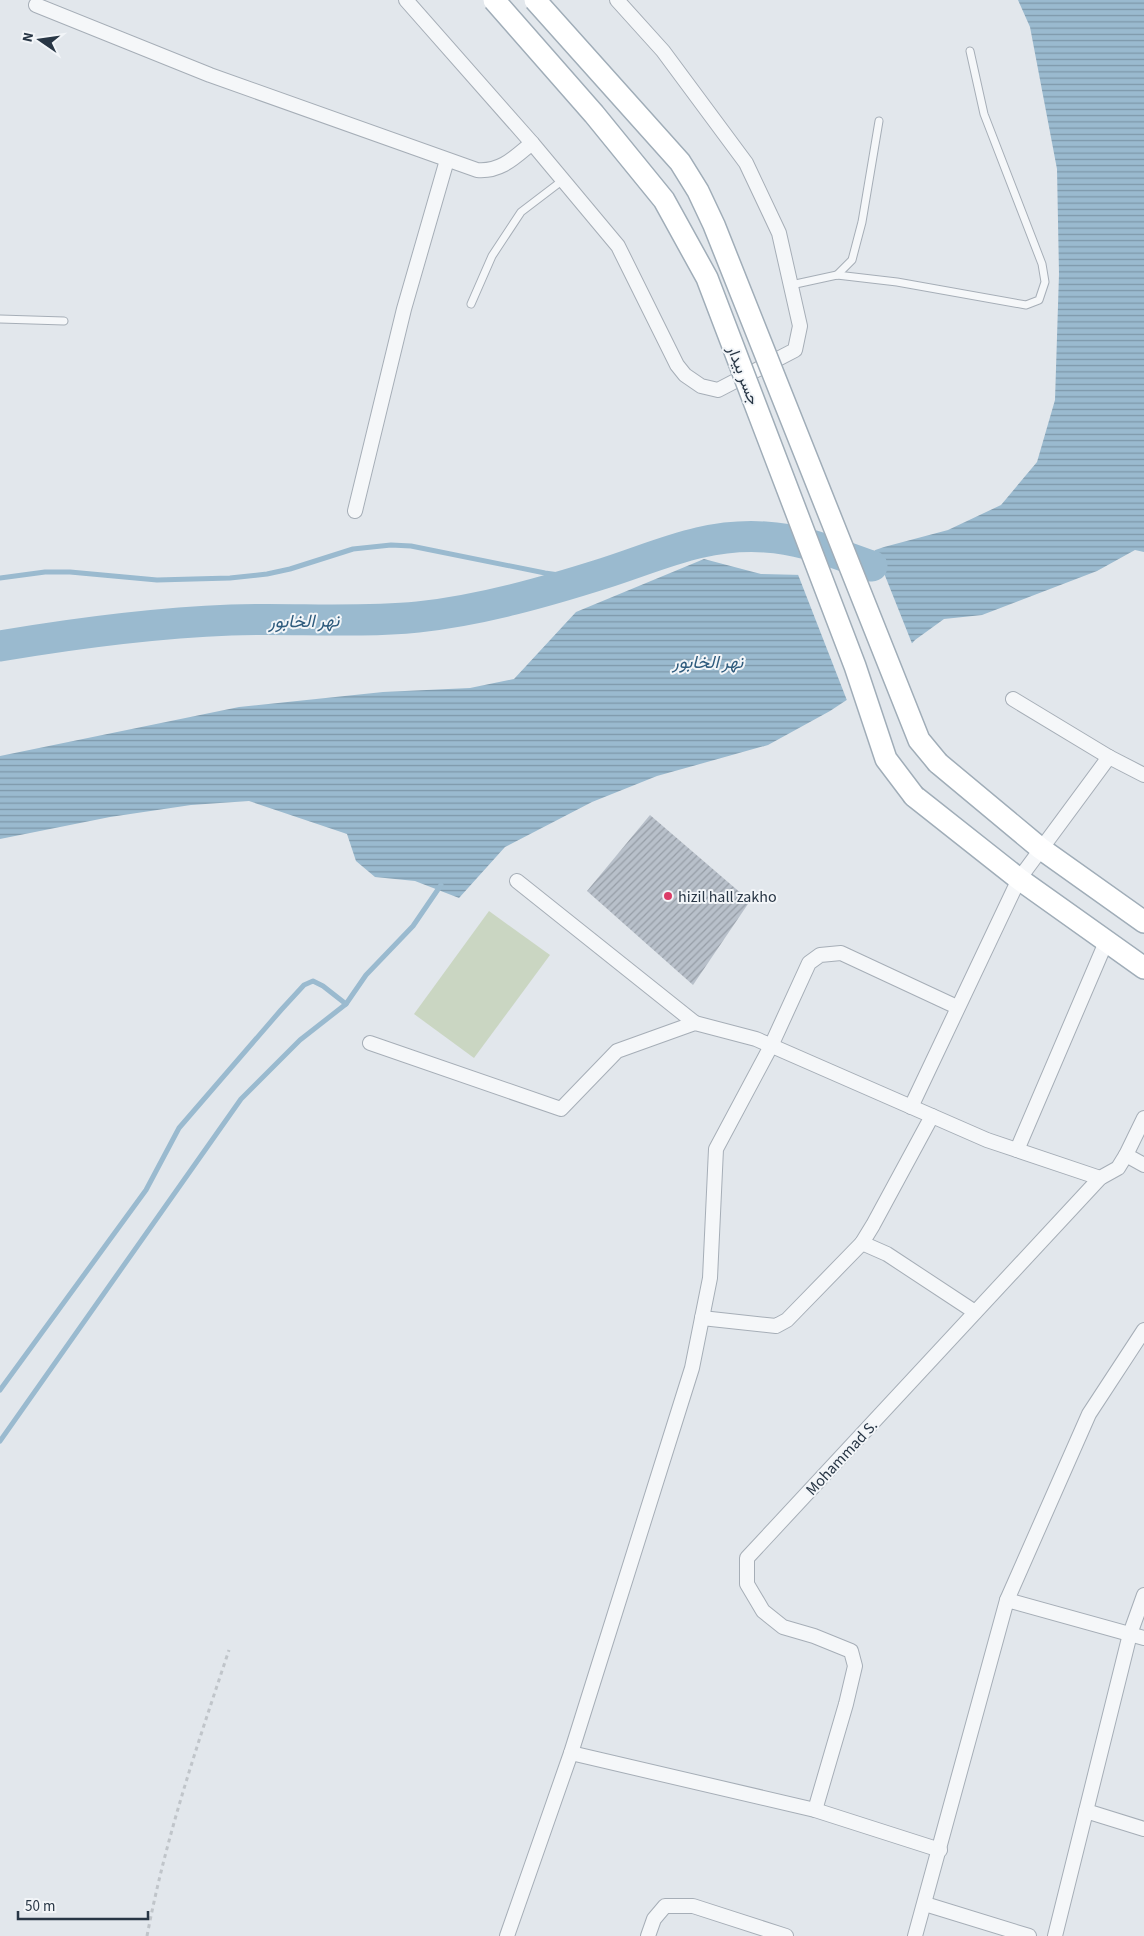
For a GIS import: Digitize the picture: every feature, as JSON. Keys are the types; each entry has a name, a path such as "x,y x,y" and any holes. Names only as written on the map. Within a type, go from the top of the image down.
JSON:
{"main road":[{"name":"جسر بيدار","path":"494,0 594,114 664,200 707,278 855,666 886,759 914,796 1019,879 1144,968"},
{"name":"جسر بيدار","path":"535,0 680,162 698,191 714,225 918,740 938,763 1040,848 1144,922"}],"street":[{"path":"406,0 532,143 618,246 677,365 685,375 701,386 718,390 795,350 800,326 779,233 746,163 663,51 618,0"},
{"path":"36,5 210,76 477,170 494,170 510,162 532,143"},
{"path":"355,511 404,309 447,160"},
{"path":"1013,699 1144,775"},
{"path":"911,1107 1019,879 1109,756"},
{"path":"517,881 695,1023 756,1039 987,1140 1100,1178"},
{"path":"1017,1150 1106,942"},
{"path":"506,1936 571,1753 692,1368 710,1278 716,1149 771,1046 808,963 820,955 841,953 957,1007"},
{"path":"370,1043 561,1109 617,1051 695,1023"},
{"path":"702,1318 776,1326 787,1320 862,1243 932,1116"},
{"name":"Mohammad S.","path":"815,1810 855,1666 851,1651 783,1626 763,1611 747,1584 747,1558 1100,1178 1118,1168 1144,1118"},
{"path":"1126,1155 1144,1165"},
{"path":"862,1243 887,1254 975,1312"},
{"path":"915,1936 1007,1600 1089,1414 1144,1330"},
{"path":"1055,1936 1130,1634 1144,1595"},
{"path":"1007,1600 1144,1638"},
{"path":"571,1753 815,1810 940,1850"},
{"path":"1086,1811 1144,1829"},
{"path":"925,1904 1029,1936"},
{"path":"648,1936 654,1919 665,1906 693,1906 779,1935"}],"lane":[{"path":"791,285 837,275 897,282 1026,305 1039,300 1045,282 1042,264 984,114 970,51"},
{"path":"837,275 852,260 862,222 879,121"},
{"path":"472,304 492,256 521,212 563,180"},
{"path":"0,319 64,322"}],"path":[{"path":"147,1936 157,1884 179,1801 229,1650"}],"green space":[{"path":"489,911 550,955 474,1058 414,1014"}],"water":[{"name":"نهر الخابور","path":"1018,0 1144,0 1144,552 1135,550 1097,571 982,615 944,619 915,640 880,678 830,711 768,745 657,776 592,802 505,847 459,898 415,881 375,877 356,861 347,834 249,801 191,805 110,817 0,839 0,756 239,707 383,692 470,688 514,679 576,612 704,559 761,574 803,575 884,547 948,530 1001,505 1037,462 1055,400 1059,274 1057,169 1030,27"}],"pier":[{"path":"874,548 913,646 881,680 848,703 797,572"}],"building":[{"name":"hizil hall zakho","path":"650,815 750,901 693,985 587,891"}],"waterway":[{"name":"نهر الخابور","path":"0,646 144,626 231,620 371,620 442,614 536,593 684,547 723,538 779,538 820,548 872,566"},
{"path":"0,578 45,572 70,572 157,580 230,578 267,574 290,569 353,549 391,545 411,546 545,573 587,579"},
{"path":"0,1441 241,1099 300,1040 346,1004 366,975 413,926 441,885"},
{"path":"0,1390 146,1190 179,1128 281,1010 304,985 313,981 323,986 346,1004"}],"place":[{"name":"hizil hall zakho","path":"668,896"}]}
